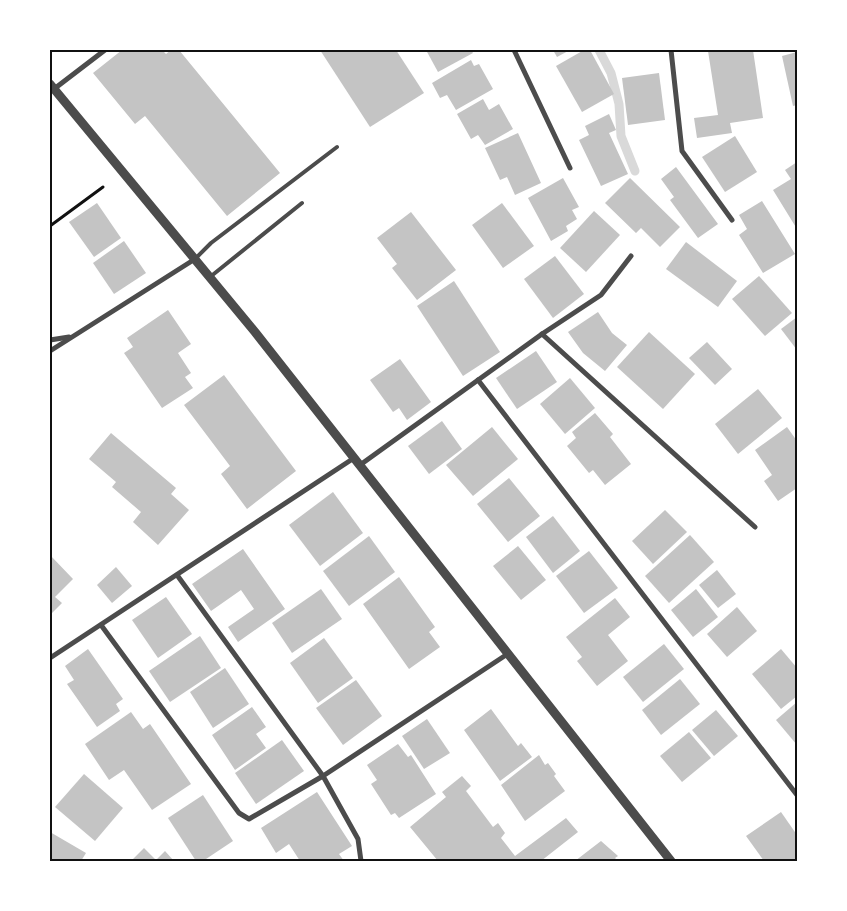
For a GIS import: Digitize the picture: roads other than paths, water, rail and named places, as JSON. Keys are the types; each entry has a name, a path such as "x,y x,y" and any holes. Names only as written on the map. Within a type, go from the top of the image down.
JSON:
{"street":[{"path":"104,50 52,87 210,277 510,653 671,861"},
{"path":"514,50 570,168"},
{"path":"671,50 682,151 732,220"},
{"path":"50,658 357,461 601,295 631,256"},
{"path":"50,351 195,259"},
{"path":"542,334 755,527"},
{"path":"50,340 72,336"},
{"path":"478,380 797,795"},
{"path":"177,575 323,776 358,839 362,861"},
{"path":"101,625 243,818 254,818 323,776 510,653"}],"lane":[{"path":"195,259 211,243 337,147"},
{"path":"210,277 302,203"}],"waterway":[{"path":"599,50 611,73 619,104 621,136 635,171"}]}
